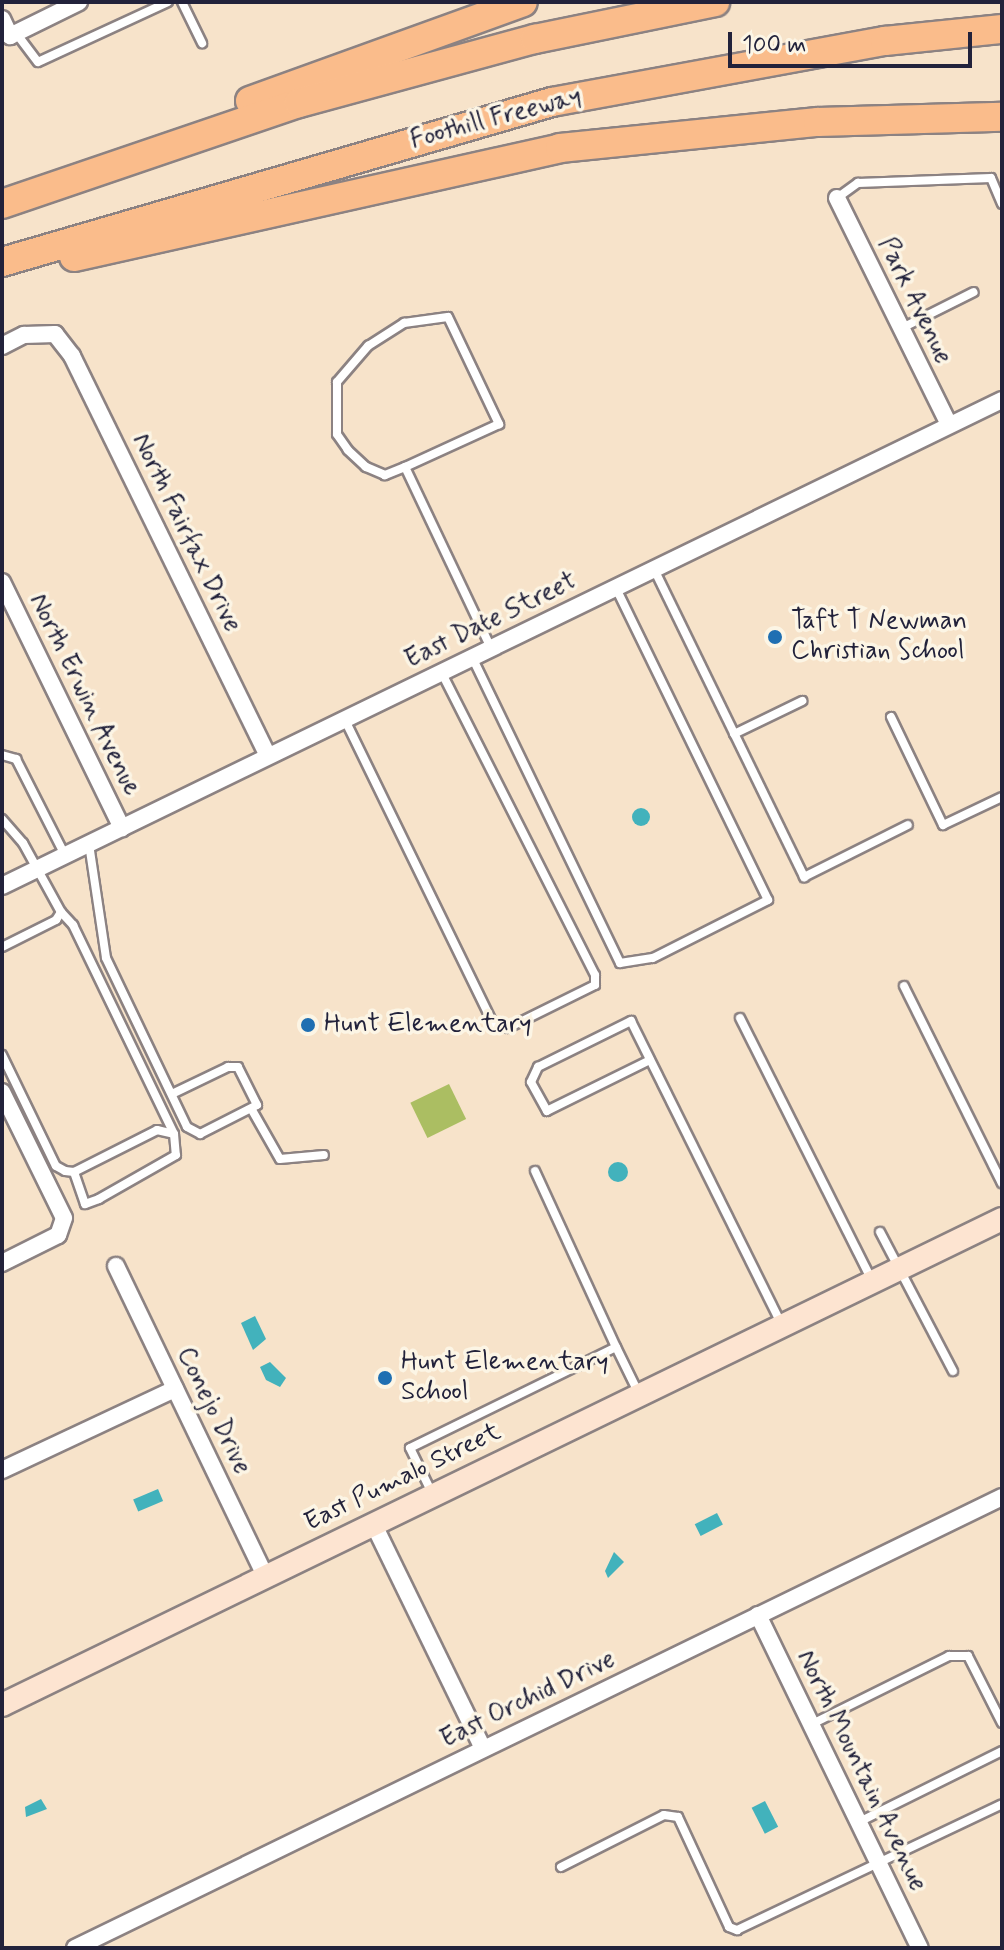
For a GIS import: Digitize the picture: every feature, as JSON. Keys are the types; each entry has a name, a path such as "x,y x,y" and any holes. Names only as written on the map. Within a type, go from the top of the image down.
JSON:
{"highway":[{"path":"6,202 315,74 523,2"},
{"path":"6,202 299,103 535,39 715,2"},
{"name":"Foothill Freeway","path":"2,262 552,102 794,56 1002,29"},
{"path":"2,270 131,246 560,148 818,122 1002,117"}],"street":[{"path":"2,19 13,34 79,2"},
{"name":"Park Avenue","path":"837,198 949,425"},
{"name":"North Fairfax Drive","path":"2,346 24,335 55,334 72,356 268,756"},
{"name":"East Date Street","path":"2,886 1002,400"},
{"name":"North Erwin Avenue","path":"2,582 122,828"},
{"path":"2,1092 64,1218 58,1235 2,1263"},
{"name":"East Pumalo Street","path":"2,1705 1002,1219"},
{"name":"Conejo Drive","path":"116,1266 266,1577"},
{"path":"2,1470 175,1389"},
{"name":"East Orchid Drive","path":"75,1948 1002,1497"},
{"path":"373,1523 483,1749"},
{"name":"North Mountain Avenue","path":"758,1615 920,1948"}],"lane":[{"path":"13,34 38,62 168,2"},
{"path":"182,2 202,43"},
{"path":"837,198 858,183 991,178 1002,204"},
{"path":"901,329 974,292"},
{"path":"448,317 499,424 405,467 385,475 366,467 348,450 337,434 337,382 368,346 404,323 448,317"},
{"path":"405,467 491,648"},
{"path":"654,569 804,877 908,825"},
{"path":"472,657 620,963 653,958 768,900 615,587"},
{"path":"345,719 494,1026 508,1028 595,985 595,975 441,672"},
{"path":"734,734 802,701"},
{"path":"891,717 943,825 1002,797"},
{"path":"2,755 16,759 65,856"},
{"path":"2,819 61,912 73,925 174,1134 176,1155 99,1199 85,1204 74,1172"},
{"path":"89,844 106,958 172,1094 193,1134 252,1110 257,1105 238,1067 228,1067 172,1094"},
{"path":"2,947 56,920 61,912"},
{"path":"904,986 1002,1183"},
{"path":"740,1018 872,1282"},
{"path":"650,1060 547,1111 531,1082 538,1067 631,1021 782,1326"},
{"path":"2,1055 56,1166 74,1172 157,1130 174,1134"},
{"path":"252,1110 280,1159 324,1155"},
{"path":"535,1171 639,1394"},
{"path":"880,1232 897,1270 953,1371"},
{"path":"433,1494 410,1448 616,1347"},
{"path":"811,1725 949,1656 968,1656 1002,1723"},
{"path":"859,1822 1002,1751"},
{"path":"561,1867 664,1815 678,1817 729,1927 737,1930 1002,1804"}],"green space":[{"path":"449,1084 466,1119 427,1138 410,1103"}],"water":[{"path":"637,808 645,808 650,817 648,824 637,826 632,821 632,813"},
{"path":"618,1162 625,1165 628,1172 625,1179 618,1182 611,1179 608,1172 611,1165"},
{"path":"255,1316 266,1339 253,1350 241,1323"},
{"path":"270,1362 286,1378 280,1387 266,1380 260,1367"},
{"path":"158,1489 163,1501 138,1512 133,1500"},
{"path":"717,1513 723,1525 701,1536 695,1524"},
{"path":"614,1552 624,1562 608,1578 605,1571"},
{"path":"41,1799 47,1809 26,1817 25,1807"},
{"path":"765,1801 778,1827 765,1834 752,1808"}],"place":[{"name":"Taft T Newman Christian School","path":"775,637"},
{"name":"Hunt Elementary","path":"308,1025"},
{"name":"Hunt Elementary School","path":"385,1378"}]}
